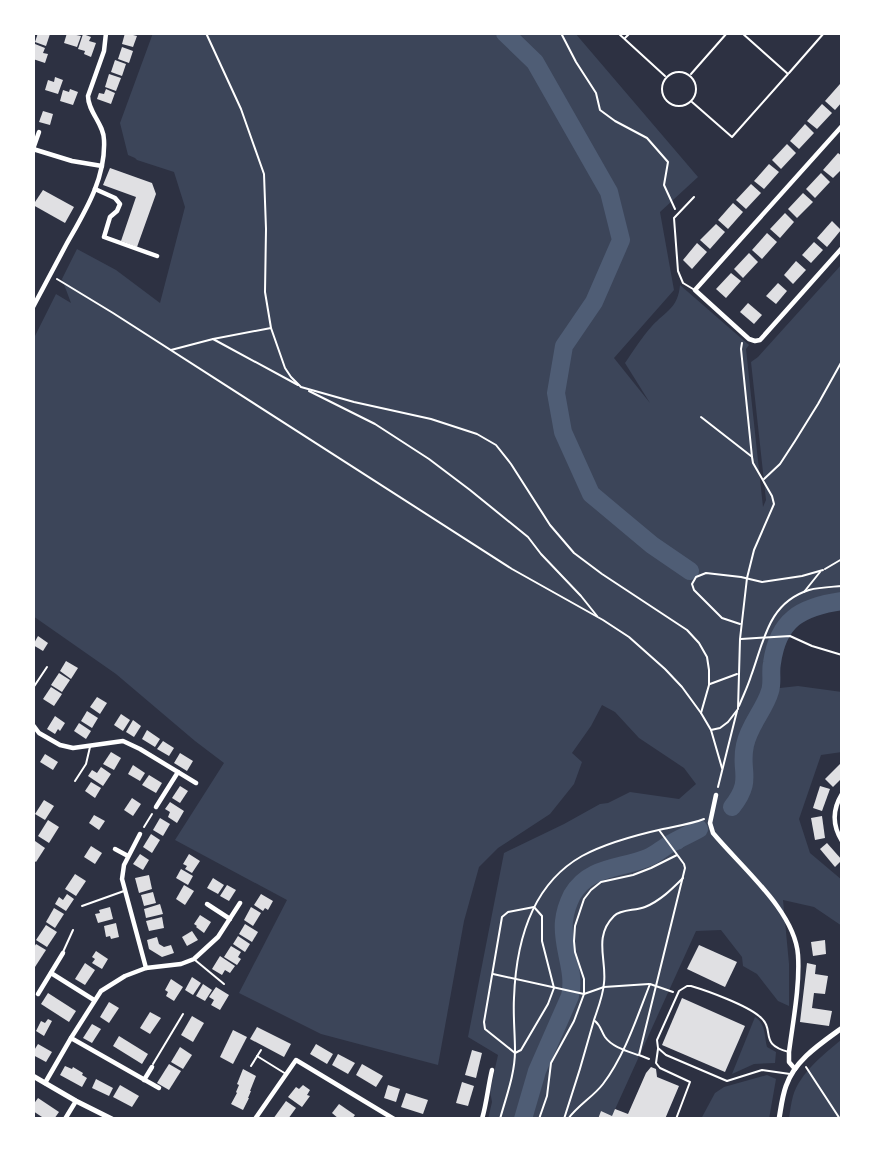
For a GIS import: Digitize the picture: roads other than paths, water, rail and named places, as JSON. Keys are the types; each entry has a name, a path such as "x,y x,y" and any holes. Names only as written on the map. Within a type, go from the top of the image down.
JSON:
{"street":[{"path":"33,307 95,189 102,166 104,136 88,103 88,96 104,51 106,33"},
{"path":"842,125 695,290 749,339 760,340 842,248"},
{"path":"39,132 33,149 72,161 102,166"},
{"path":"95,189 115,198 120,204 110,217 104,237 157,256"},
{"path":"33,725 39,733 60,745 73,748 123,741 196,783"},
{"path":"156,807 178,772"},
{"path":"716,794 710,823 713,833 779,908 796,943 798,969 789,1052 793,1071"},
{"path":"842,794 835,807 834,820 842,841"},
{"path":"140,834 124,865 122,879 146,968"},
{"path":"115,849 128,856"},
{"path":"45,1083 101,991 125,976 146,968 181,964 194,959 218,937 240,903"},
{"path":"207,904 230,919"},
{"path":"38,994 62,953"},
{"path":"51,973 94,1000"},
{"path":"779,1119 784,1094 793,1071 801,1060 842,1028"},
{"path":"71,1038 159,1088"},
{"path":"255,1119 296,1060 394,1119"},
{"path":"144,1080 152,1067"},
{"path":"482,1119 492,1070"},
{"path":"33,1076 112,1119"},
{"path":"65,1119 76,1101"}],"lane":[{"path":"694,197 674,218 678,271 683,283 695,290"},
{"path":"33,688 47,667"},
{"path":"75,781 86,764 90,746"},
{"path":"82,906 124,891"},
{"path":"62,953 74,930"},
{"path":"194,959 224,984"},
{"path":"676,1119 690,1082 660,1069 656,1063 659,1036 677,994 683,988 691,986 753,1012 765,1023 772,1045 789,1052"},
{"path":"152,1067 183,1014"},
{"path":"658,1048 666,1055 727,1081 762,1070 793,1071"},
{"path":"251,1066 261,1050"},
{"path":"257,1056 287,1074"}],"waterway":[{"path":"505,33 535,62 609,192 621,240 594,302 564,346 556,393 563,432 591,494 652,545 690,571"},
{"path":"732,807 744,782 747,738 770,691 772,663 780,636 786,626 803,612 842,601"},
{"path":"523,1119 537,1071 570,996 571,977 564,930 565,914 572,895 596,873 650,857 699,829"}]}
